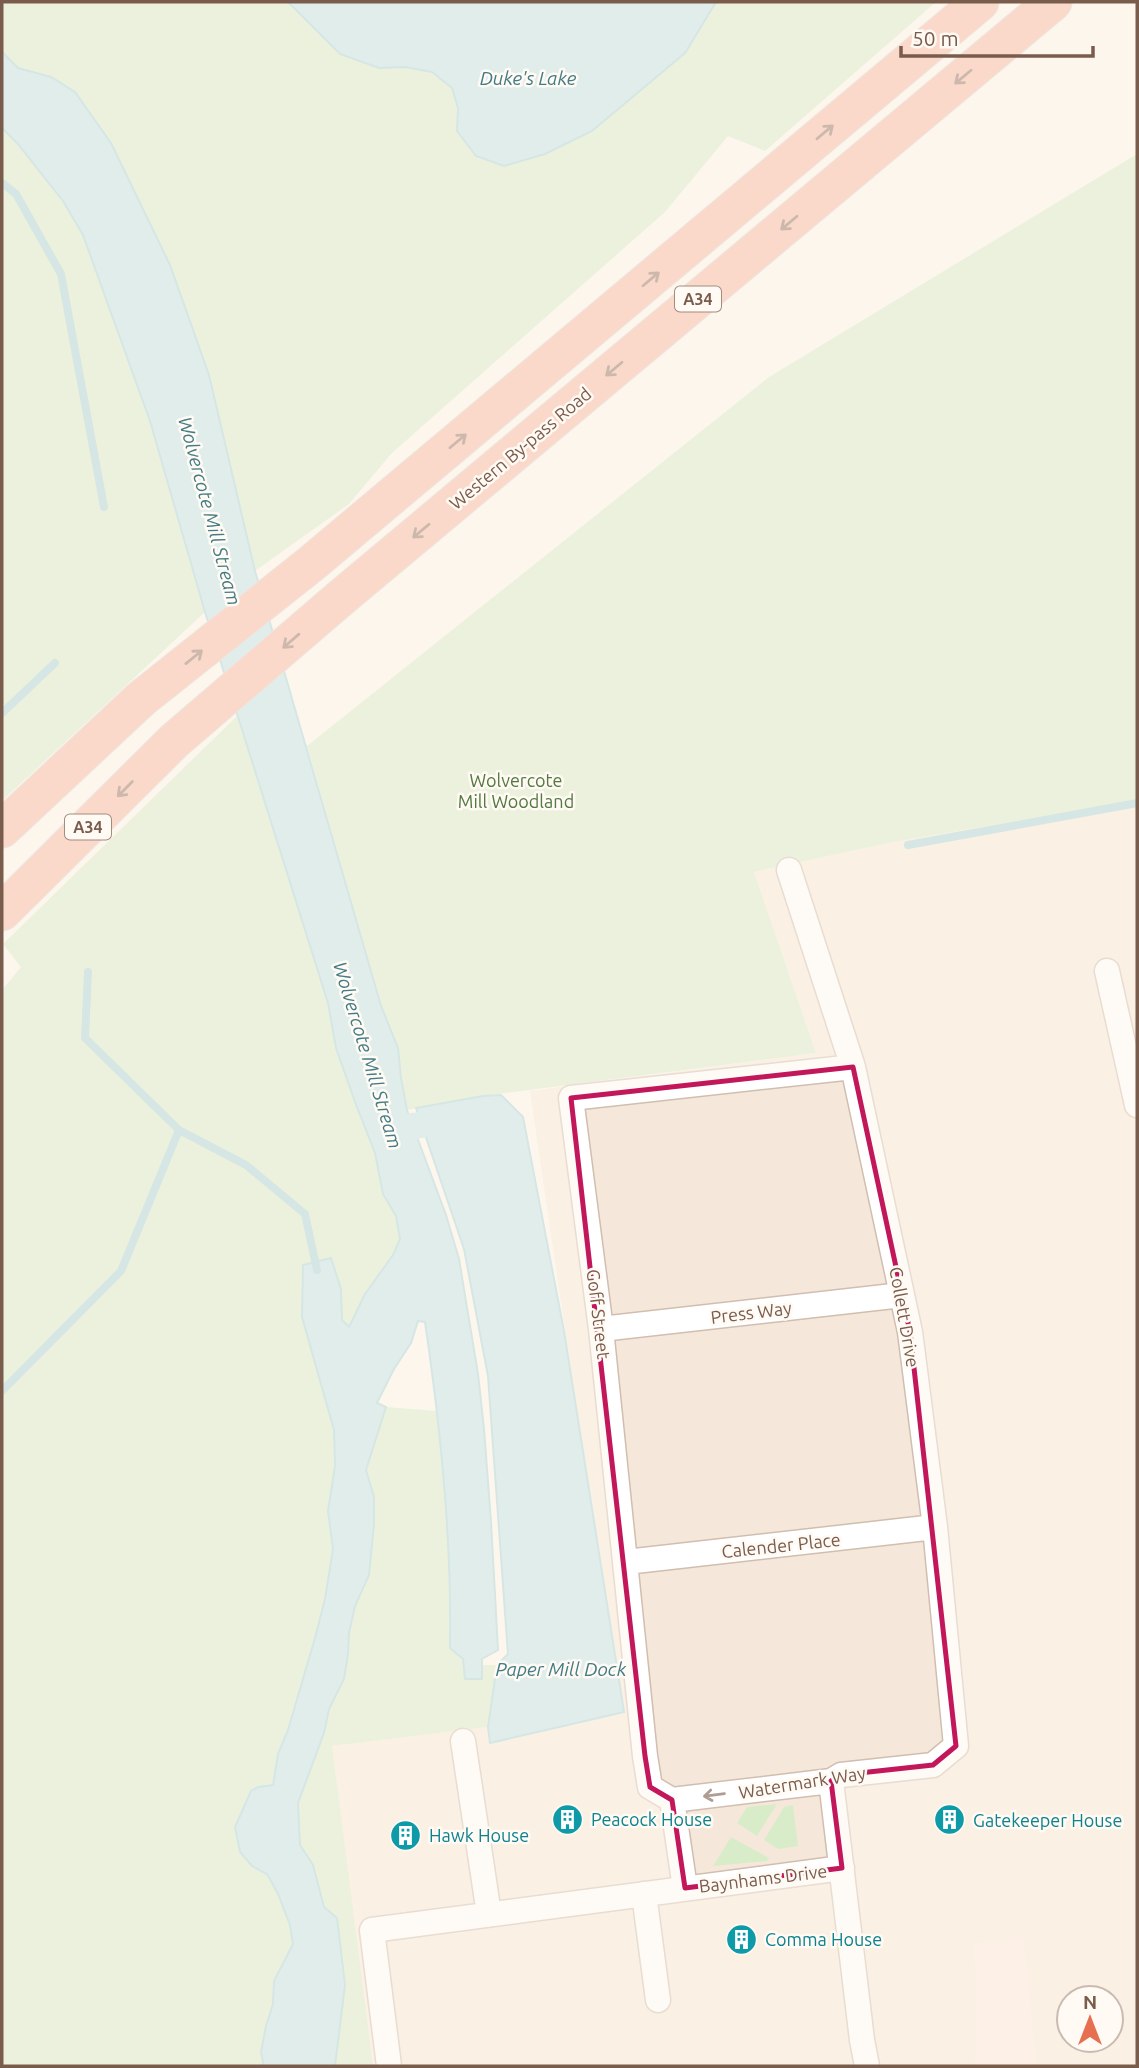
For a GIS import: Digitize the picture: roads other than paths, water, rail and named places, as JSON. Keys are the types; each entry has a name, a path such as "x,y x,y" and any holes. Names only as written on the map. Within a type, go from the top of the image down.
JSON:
{"highway":[{"name":"A34","path":"2,829 141,699 312,563 980,2"},
{"name":"Western By-pass Road","path":"2,912 174,741 343,596 1053,2"}],"street":[{"name":"Collett Drive","path":"789,870 853,1067 910,1332 935,1527 956,1746 933,1765"},
{"path":"1107,971 1137,1105"},
{"name":"Goff Street","path":"671,1800 650,1787 645,1756 601,1329 570,1098 853,1067"},
{"name":"Press Way","path":"601,1329 902,1295"},
{"name":"Calender Place","path":"626,1562 935,1527"},
{"path":"464,1741 489,1914"},
{"name":"Watermark Way","path":"671,1800 831,1781 841,1774 933,1765"},
{"name":"Baynhams Drive","path":"831,1781 867,2066"},
{"name":"Baynhams Drive","path":"671,1800 685,1888"},
{"name":"Baynhams Drive","path":"389,2066 372,1930 842,1868"},
{"path":"644,1894 658,2000"}],"water":[{"name":"Duke's Lake","path":"288,2 716,2 685,53 592,131 545,154 504,166 476,156 457,131 458,108 452,88 432,72 405,67 379,68 340,54"},
{"name":"Wolvercote Mill Stream","path":"2,52 18,68 51,77 75,92 111,143 170,265 209,375 255,571 381,1006 398,1048 407,1110 446,1215 459,1259 484,1429 498,1650 482,1659 482,1679 465,1679 463,1659 450,1648 447,1525 436,1403 425,1322 418,1321 411,1343 377,1403 386,1407 366,1470 374,1497 369,1575 355,1606 344,1679 329,1709 324,1733 298,1803 300,1845 313,1865 324,1907 337,1918 345,1985 335,2066 264,2066 261,2052 273,2004 274,1981 293,1944 290,1925 278,1894 267,1874 252,1866 240,1852 235,1827 251,1791 273,1785 278,1754 288,1730 325,1599 333,1549 328,1511 335,1466 334,1430 302,1317 303,1265 331,1258 341,1289 342,1320 349,1327 365,1294 393,1255 400,1239 396,1216 383,1194 375,1153 336,1048 328,1003 205,612 150,421 83,235 63,201 2,128"},
{"name":"Paper Mill Dock","path":"501,1095 523,1117 564,1331 624,1712 490,1743 488,1727 497,1665 508,1654 488,1376 464,1249 416,1108"}],"waterway":[{"path":"2,183 16,194 61,274 104,507"},
{"path":"2,713 55,663"},
{"path":"908,845 1137,803"},
{"path":"88,972 85,1038 179,1130 246,1165 305,1214 317,1270"},
{"name":"Wolvercote Mill Stream","path":"391,1128 422,1125"},
{"path":"2,1391 121,1271 179,1130"}],"place":[{"name":"Peacock House","path":"568,1819"},
{"name":"Gatekeeper House","path":"950,1820"},
{"name":"Hawk House","path":"406,1835"},
{"name":"Comma House","path":"742,1939"}],"park label":[{"name":"Wolvercote Mill Woodland","path":"516,790"}]}
